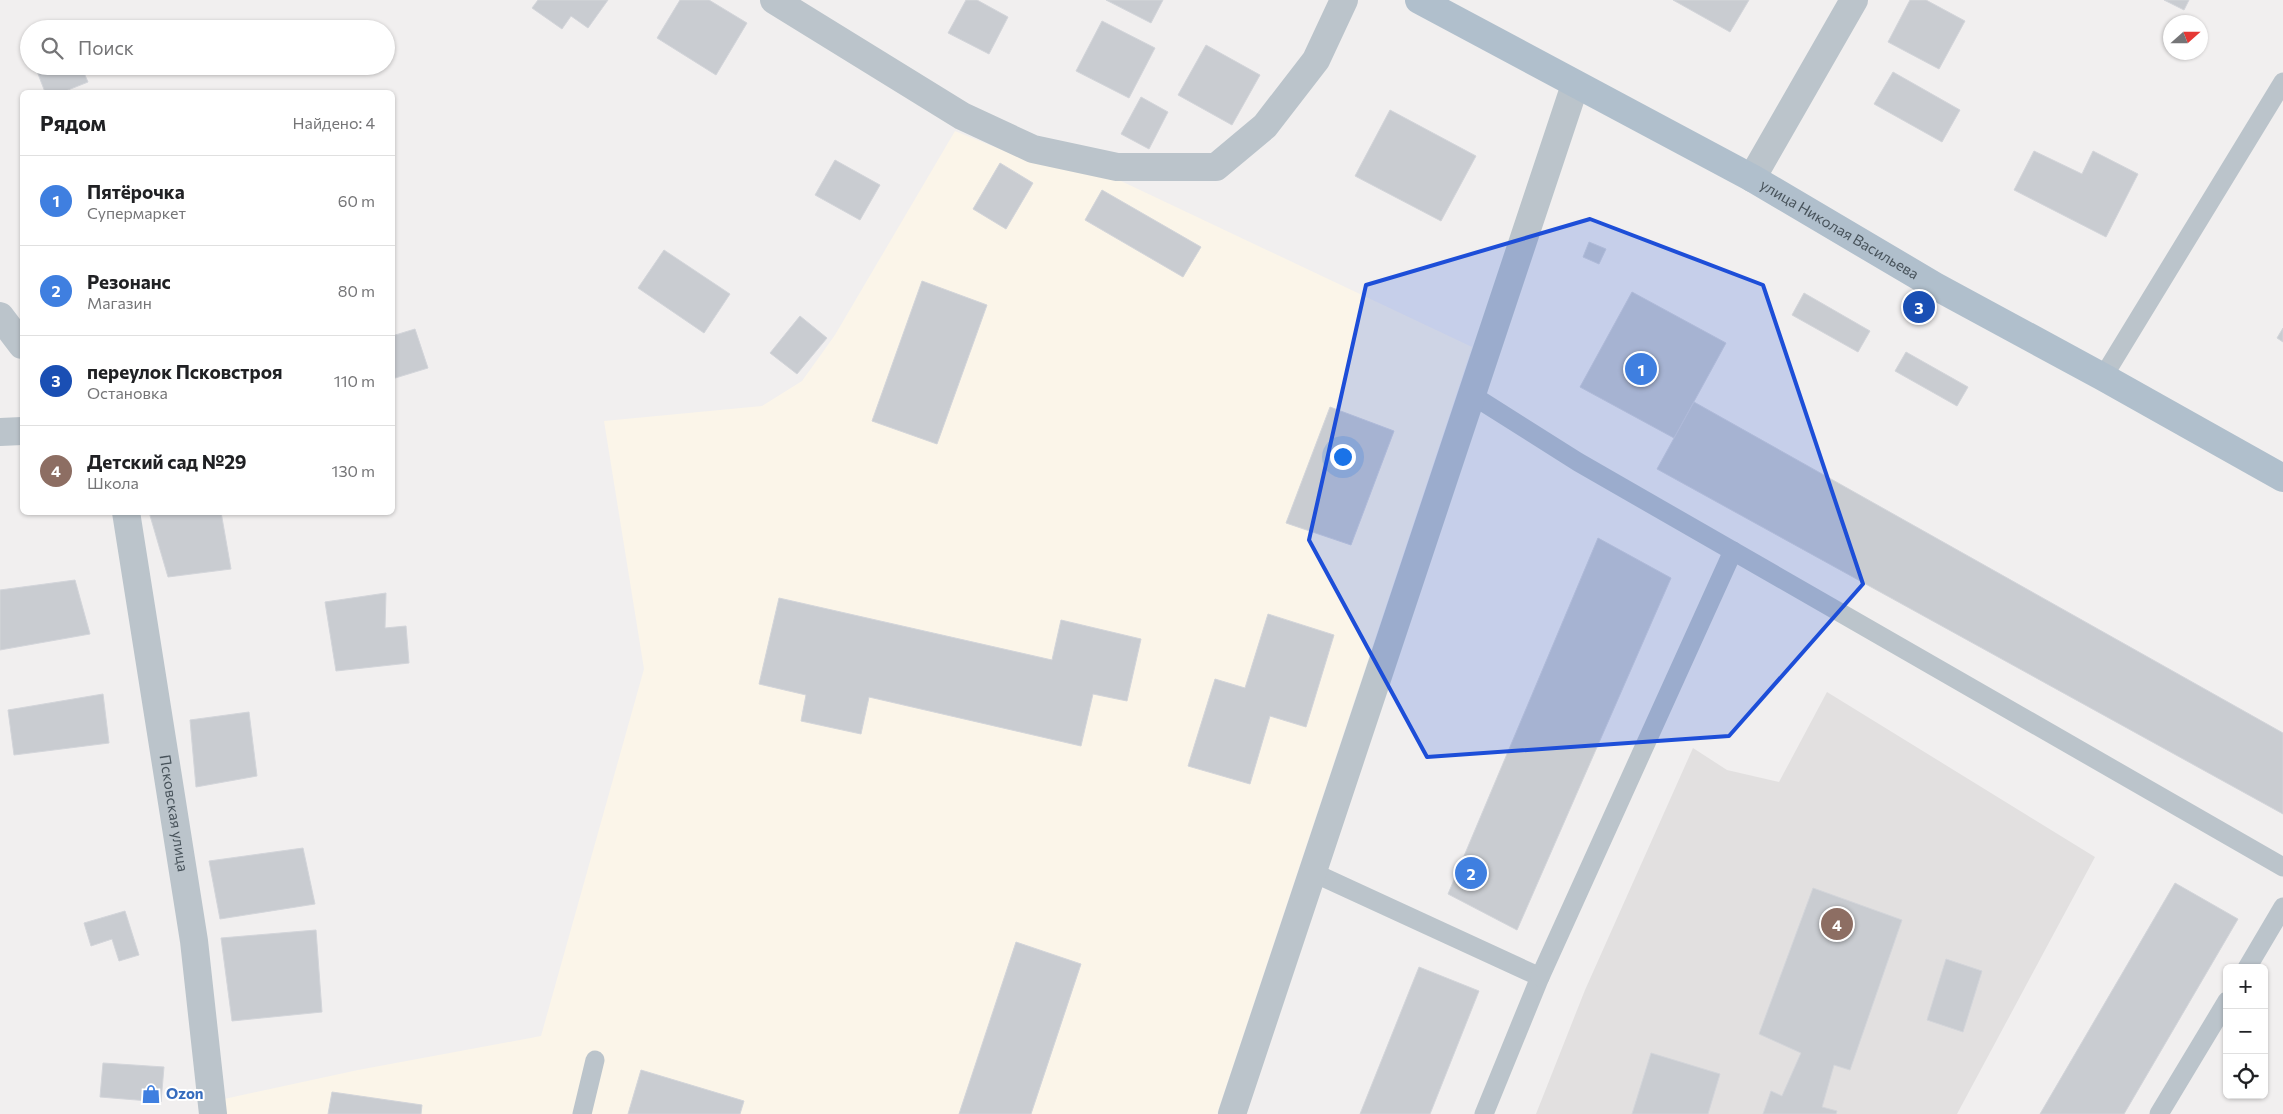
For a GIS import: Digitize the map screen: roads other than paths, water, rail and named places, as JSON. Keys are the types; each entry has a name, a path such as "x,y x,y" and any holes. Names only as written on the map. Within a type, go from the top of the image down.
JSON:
{"main road":[{"name":"улица Николая Васильева","path":"1419,0 1752,178 1935,286 2283,478"}],"street":[{"path":"774,0 962,116 1033,148 1117,167 1216,167 1265,126 1316,60 1344,0"},
{"path":"1752,178 1854,0"},
{"path":"1232,1114 1575,85"},
{"path":"0,316 20,342"},
{"path":"0,432 20,431"},
{"name":"Псковская улица","path":"126,515 194,940 213,1114"}],"lane":[{"path":"2103,377 2283,82"},
{"path":"1472,394 1578,462 2283,866"},
{"path":"1484,1114 1540,977 1733,551"},
{"path":"1312,872 1540,977"},
{"path":"2249,964 2283,907"},
{"path":"2160,1114 2223,1008"},
{"path":"582,1114 595,1060"}],"place":[{"name":"переулок Псковстроя","path":"1919,307"},
{"name":"Пятёрочка","path":"1641,369"},
{"name":"Резонанс","path":"1471,873"},
{"name":"Детский сад №29","path":"1837,924"},
{"name":"Ozon","path":"151,1094"}]}
